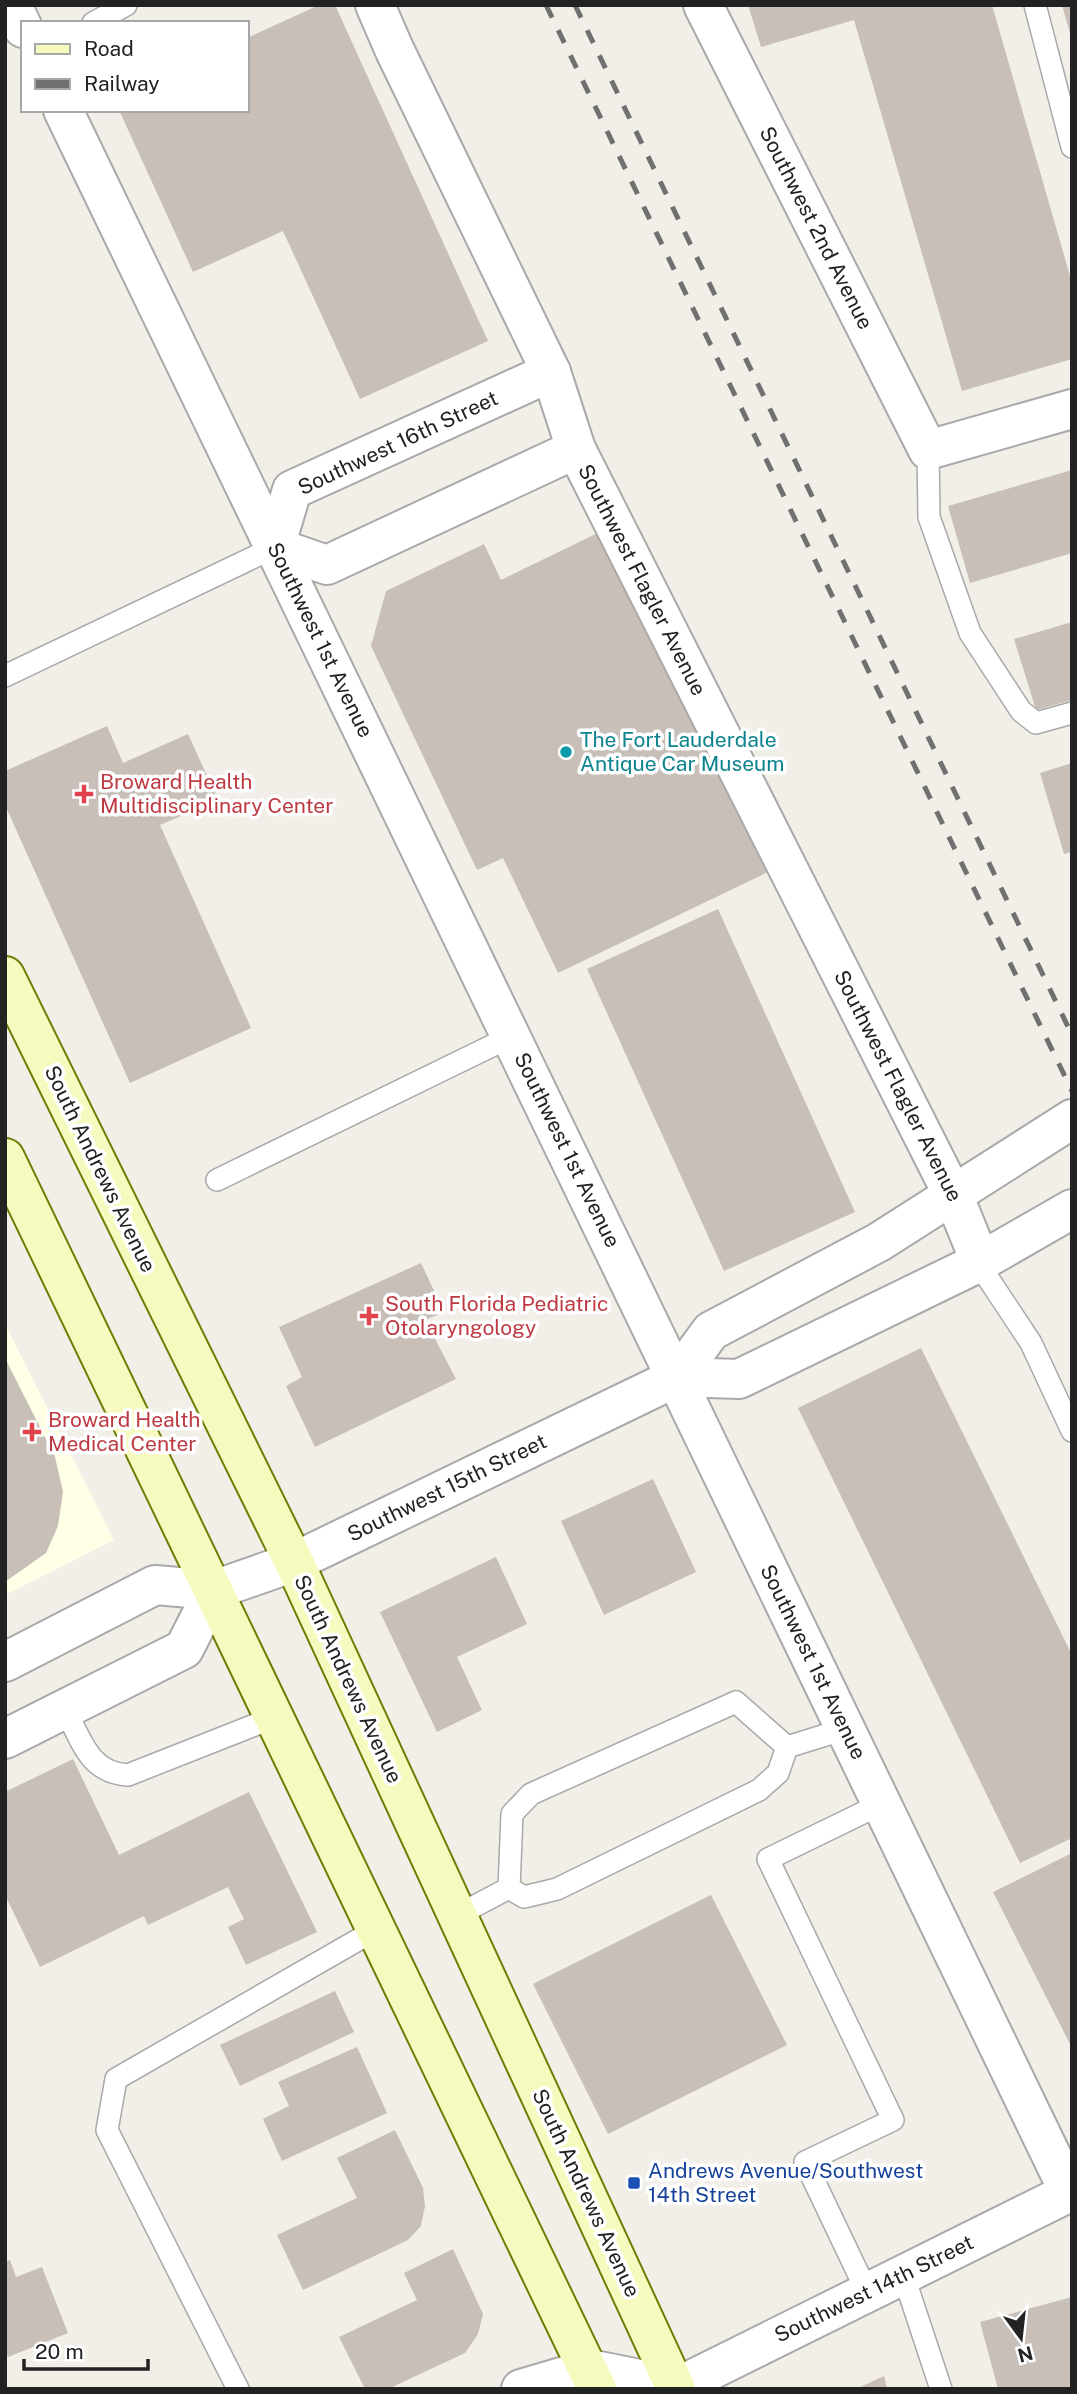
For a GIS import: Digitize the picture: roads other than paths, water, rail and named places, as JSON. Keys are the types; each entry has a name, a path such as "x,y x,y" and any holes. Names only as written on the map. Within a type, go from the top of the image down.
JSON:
{"main road":[{"name":"South Andrews Avenue","path":"5,976 294,1562 675,2388"},
{"path":"5,1158 593,2379"}],"street":[{"path":"12,5 21,24"},
{"name":"Southwest Flagler Avenue","path":"375,5 394,51 551,372 576,449 954,1197 979,1262"},
{"name":"Southwest 2nd Avenue","path":"703,5 928,450"},
{"name":"Southwest 1st Avenue","path":"64,112 1070,2192"},
{"name":"Southwest 16th Street","path":"275,547 292,490 551,372"},
{"path":"928,450 1072,409"},
{"path":"275,547 327,565 576,449"},
{"name":"Southwest 15th Street","path":"677,1377 711,1331 879,1242 954,1197 1072,1119"},
{"name":"Southwest 15th Street","path":"5,1662 155,1585 214,1590 294,1562 677,1377 739,1379 979,1262 1072,1209"},
{"path":"5,1739 66,1711 184,1649 214,1590"},
{"name":"Southwest 14th Street","path":"675,2388 1070,2192"},
{"path":"521,2389 593,2379 675,2388"}],"lane":[{"path":"97,21 126,5"},
{"path":"1035,5 1072,147"},
{"path":"928,450 929,517 970,633 1021,711 1036,723 1072,713"},
{"path":"5,676 275,547"},
{"path":"217,1180 512,1035"},
{"path":"979,1262 1031,1343 1072,1431"},
{"path":"509,1888 512,1814 531,1794 736,1702 787,1747"},
{"path":"66,1711 95,1763 109,1774 128,1775 275,1717"},
{"path":"787,1747 845,1729"},
{"path":"509,1888 524,1897 557,1889 759,1790 778,1773 787,1747"},
{"path":"867,2292 805,2162 893,2120 768,1859 881,1804"},
{"path":"458,1915 509,1888"},
{"path":"238,2389 107,2130 116,2079 377,1929"},
{"path":"903,2274 941,2389"}],"railway":[{"path":"546,5 1072,1091"},
{"path":"575,5 1072,1035"}],"place":[{"name":"The Fort Lauderdale Antique Car Museum","path":"566,752"},
{"name":"Broward Health Multidisciplinary Center","path":"84,794"},
{"name":"South Florida Pediatric Otolaryngology","path":"369,1316"},
{"name":"Broward Health Medical Center","path":"32,1432"},
{"name":"Andrews Avenue/Southwest 14th Street","path":"634,2183"}]}
